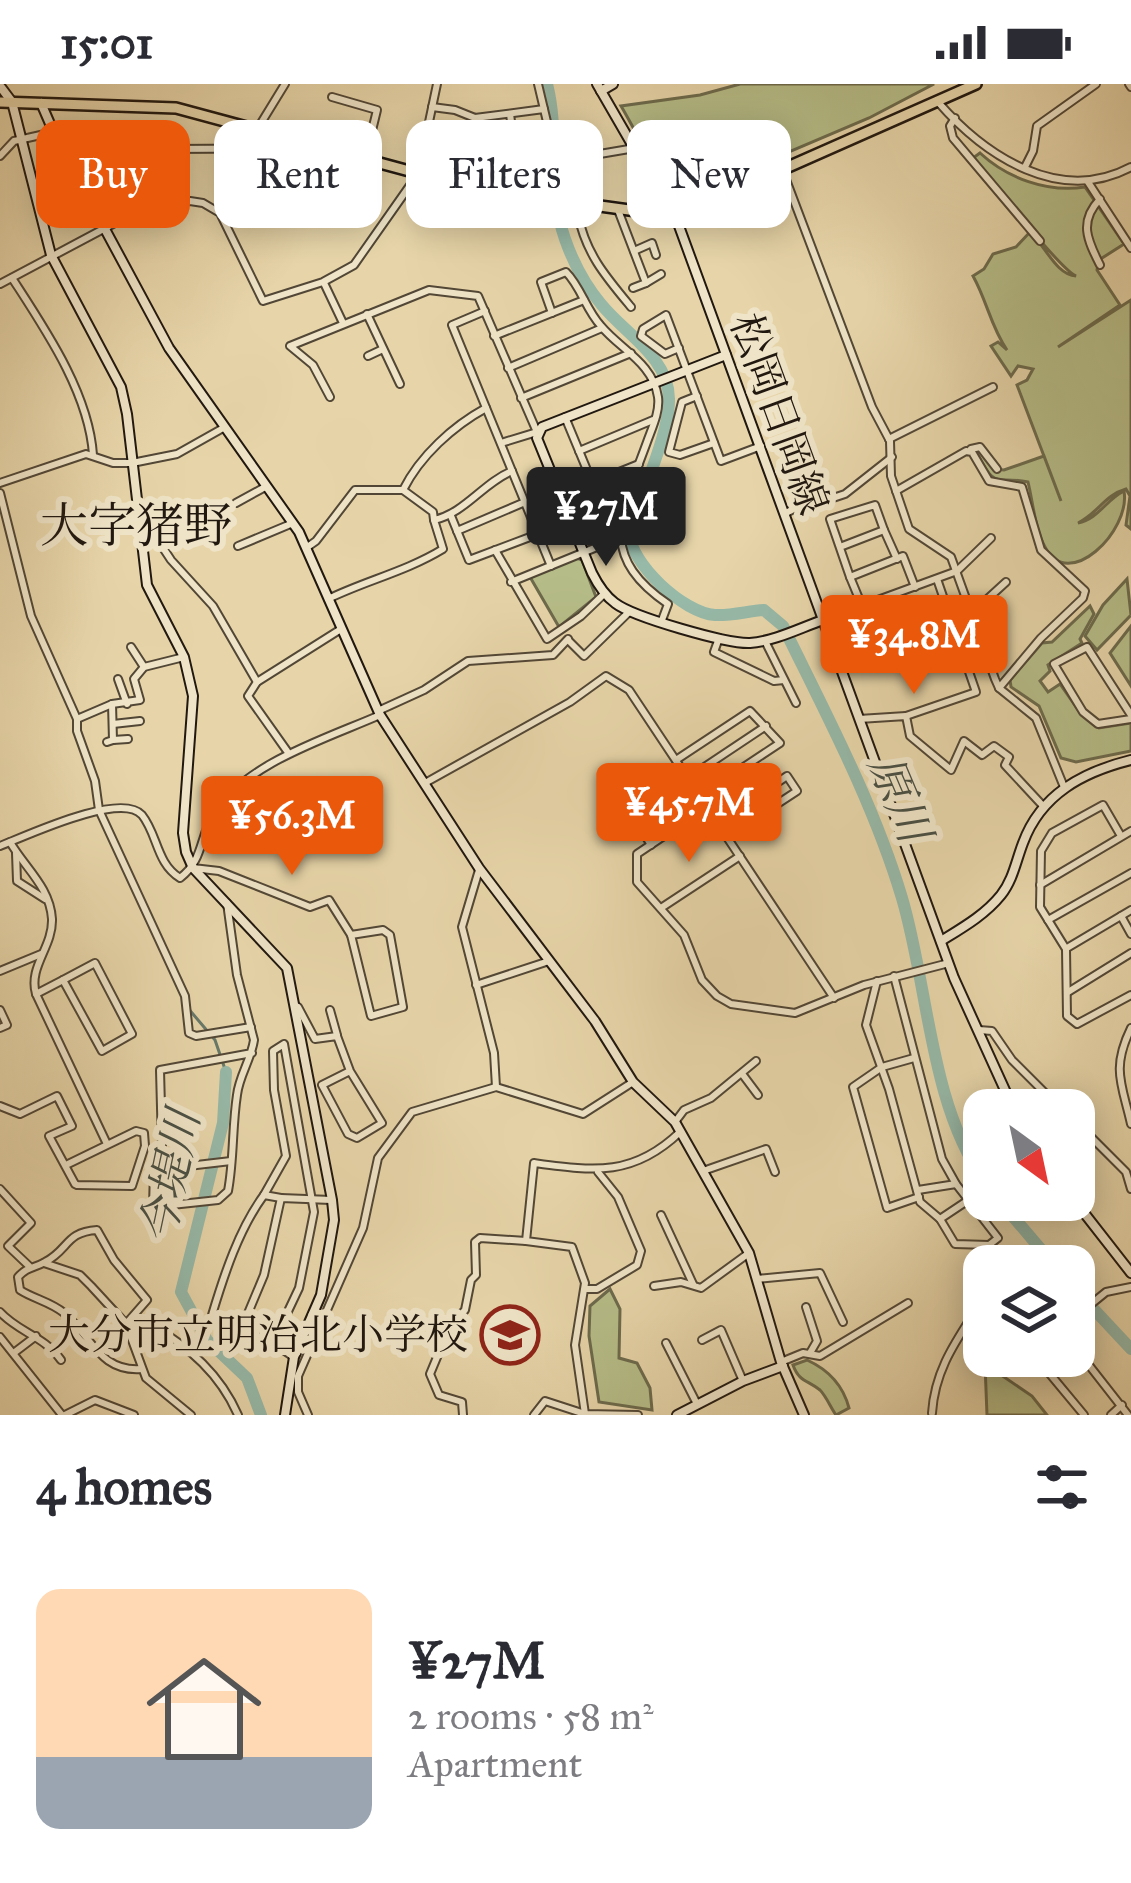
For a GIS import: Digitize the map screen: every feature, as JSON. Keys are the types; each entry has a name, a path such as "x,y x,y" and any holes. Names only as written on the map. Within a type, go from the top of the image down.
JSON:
{"main road":[{"path":"791,167 976,84"},
{"path":"6,102 176,108 225,120"},
{"path":"603,209 627,210"}],"street":[{"path":"263,120 285,84"},
{"path":"429,120 437,84"},
{"path":"510,114 514,144 545,145 548,126 538,84"},
{"path":"599,88 613,84"},
{"path":"1025,167 1037,126 1096,84"},
{"path":"0,86 21,140 51,255 121,387 147,585 184,657 193,696 183,832 186,853 194,868 287,968 298,1007 334,1220 321,1295 294,1357 285,1415"},
{"name":"松岡日岡線","path":"599,88 627,135"},
{"path":"332,97 376,110 374,120"},
{"path":"938,102 992,149 1050,181 1088,182 1131,167"},
{"path":"41,103 49,120"},
{"path":"432,106 475,118 544,109"},
{"path":"955,118 950,126 953,138 1040,241"},
{"path":"0,155 21,140 36,136"},
{"path":"1088,182 1131,248"},
{"path":"0,284 148,209 203,202 220,213 263,301 323,282 354,265 406,190"},
{"path":"791,193 890,440 896,491 909,529 945,550 999,688 1036,718 1064,787"},
{"path":"1100,199 1085,230 1100,266"},
{"path":"618,210 646,283"},
{"path":"581,228 594,262 631,307"},
{"name":"松岡日岡線","path":"679,228 940,941 1004,1089"},
{"path":"104,230 169,348 293,523 379,712 424,784 634,1082 678,1127 749,1253 782,1364 804,1415"},
{"path":"634,251 652,243 656,255"},
{"path":"552,313 541,282 566,272 602,328 656,381 655,419 621,515 619,538 628,567 668,604 662,620"},
{"path":"633,288 661,274"},
{"path":"12,278 87,418 93,455"},
{"path":"323,282 343,323"},
{"path":"329,397 313,365 290,346 429,290 478,296 604,594 629,611 719,638 765,641 957,572 991,538"},
{"path":"494,336 584,300"},
{"path":"485,311 452,325 551,566"},
{"path":"367,314 399,381 410,374"},
{"path":"679,348 664,354 641,336 643,328 666,315 679,348 721,461 760,446"},
{"path":"508,368 602,328"},
{"path":"368,356 383,349"},
{"path":"521,398 631,353"},
{"path":"501,443 726,355"},
{"path":"890,440 993,387"},
{"path":"697,396 682,402 669,452 680,455 714,443"},
{"path":"403,490 415,467 469,417 486,408"},
{"path":"565,417 604,511 621,515"},
{"path":"579,451 655,419"},
{"path":"0,483 86,454 113,463 132,463 177,454 225,427"},
{"path":"896,491 980,447 997,469"},
{"path":"968,451 989,481 1022,487 1041,550 1085,592 999,688"},
{"path":"784,514 805,503 845,494 892,457"},
{"path":"592,483 639,464"},
{"path":"434,520 451,516 491,480 512,471"},
{"path":"236,503 267,486"},
{"path":"307,548 355,490 403,490 433,512 443,549 376,583 367,581 328,599"},
{"path":"0,493 31,616 77,718 76,731 113,848 185,996 189,1033 196,1036 250,1027"},
{"path":"457,531 525,502"},
{"path":"862,606 830,519 875,505 897,559"},
{"path":"138,511 170,560 213,606 256,682"},
{"path":"451,516 470,560 538,534"},
{"path":"238,546 293,523"},
{"path":"840,547 884,530"},
{"path":"511,582 619,538"},
{"path":"495,550 547,639 604,594"},
{"path":"850,577 903,556 915,587"},
{"path":"860,719 906,716 976,692 937,579"},
{"path":"971,614 1006,582"},
{"path":"560,630 584,656 629,611"},
{"path":"286,752 248,696 256,682 341,629"},
{"path":"719,638 714,652 774,681 784,680"},
{"path":"0,846 116,807 138,811 180,878 194,868 218,808 286,752 424,690 468,661 553,655 568,639"},
{"path":"765,641 796,703"},
{"path":"131,646 145,667"},
{"path":"1087,647 1131,717 1116,725 1098,724 1083,712 1054,664 1087,647"},
{"path":"77,718 112,704 140,700 134,679 145,667 184,657"},
{"path":"424,784 570,702 606,676 629,690 834,998"},
{"path":"118,679 128,704"},
{"path":"112,704 110,741 128,739"},
{"path":"651,844 626,805 749,711 779,743 700,796"},
{"path":"906,716 910,736 950,770 964,741 982,755 994,746 1009,758 1005,765 1044,807"},
{"path":"112,724 140,721"},
{"path":"688,778 766,726"},
{"path":"940,941 984,913 1003,892 1029,827 1064,787 1131,760"},
{"path":"718,823 787,776 797,791 728,838"},
{"path":"1121,836 1103,805 1052,832 1041,850 1040,908 1066,949 1067,1016 1077,1024 1131,995"},
{"path":"707,807 637,854 637,882 684,935 702,980 722,1000 795,1013 877,981 949,963"},
{"path":"1040,885 1131,830"},
{"path":"10,842 31,867 52,916 32,982 107,1144"},
{"path":"16,853 17,881 46,900"},
{"path":"661,908 740,856"},
{"path":"194,868 219,871 310,907 329,900 351,935 368,1014 402,1009 388,932 351,935"},
{"path":"479,868 462,927 494,1053 496,1087"},
{"path":"1048,920 1131,873"},
{"path":"227,902 252,1053 237,1091 230,1184 224,1197 159,1208 150,1203 163,1145 160,1070 252,1053"},
{"path":"1066,949 1131,910"},
{"path":"1121,916 1131,934"},
{"path":"0,971 42,953"},
{"path":"1068,992 1131,953"},
{"path":"476,986 549,961"},
{"path":"36,994 94,963 132,1034 101,1051 63,980"},
{"path":"894,976 936,1144 963,1192"},
{"path":"877,981 866,1025 918,1194 955,1244 989,1245 998,1238 986,1221"},
{"path":"298,1007 315,1039 337,1036"},
{"path":"0,1010 8,1024 0,1028"},
{"path":"330,1010 350,1071 382,1123 356,1138 348,1134 322,1085 350,1071"},
{"path":"1131,1028 1118,1064 1118,1079 1131,1124"},
{"path":"975,1030 992,1031 1041,1089"},
{"path":"273,1343 299,1288 314,1200 284,1045 273,1051 272,1071 286,1156 249,1219 212,1315 294,1357"},
{"path":"914,1058 882,1066 853,1087 887,1208 956,1184"},
{"path":"526,1241 534,1163 598,1172 644,1158 663,1149 684,1110 711,1098 756,1061"},
{"path":"742,1075 758,1095"},
{"path":"308,1415 298,1393 298,1376 364,1228 379,1158 412,1112 496,1087 583,1114 634,1082"},
{"path":"0,1106 20,1114 57,1096 72,1126 50,1136 66,1166 77,1185 132,1186 145,1146 144,1133 136,1131 66,1166"},
{"path":"1095,1142 1130,1178 1131,1189"},
{"path":"703,1171 766,1149 775,1172"},
{"path":"154,1170 231,1161"},
{"path":"585,1289 597,1289 637,1265 641,1251 618,1198 598,1172"},
{"path":"0,1189 31,1223 8,1246"},
{"path":"264,1196 332,1200"},
{"path":"241,1330 264,1275 281,1198"},
{"path":"940,1219 963,1204"},
{"path":"661,1215 695,1287"},
{"path":"1090,1221 1131,1273"},
{"path":"44,1263 74,1233 97,1229 114,1260 147,1300 126,1324"},
{"path":"0,1238 29,1265"},
{"path":"463,1415 462,1402 439,1395 430,1374 450,1326 465,1310 476,1275 480,1238 572,1247 585,1289 575,1345 585,1414"},
{"path":"654,1286 681,1282 695,1287 711,1282 749,1253"},
{"path":"141,1369 113,1366 61,1310 20,1290 18,1277 29,1265 44,1263 80,1275 126,1324 136,1342 141,1369 155,1387 191,1415"},
{"path":"757,1279 820,1273 843,1322"},
{"path":"1095,1300 1106,1292 1131,1287"},
{"path":"677,1415 782,1364 810,1353 820,1356 908,1303"},
{"path":"806,1307 817,1341 810,1353"},
{"path":"0,1312 37,1336 61,1360"},
{"path":"136,1342 152,1325 191,1351 225,1386 238,1415"},
{"path":"932,1413 938,1374 963,1329"},
{"path":"702,1340 721,1330 743,1381"},
{"path":"0,1336 64,1415 95,1400 134,1415"},
{"path":"15,1352 37,1336"},
{"path":"666,1343 697,1405"},
{"path":"1095,1372 1128,1415"},
{"path":"1052,1377 1084,1415"},
{"path":"534,1415 545,1401 585,1414 638,1415"},
{"path":"1111,1415 1122,1405"}],"green space":[{"path":"740,84 934,84 791,151 791,120 629,120 621,106"},
{"path":"980,153 1028,182 1085,187 1124,244 1099,260 1097,270 1120,305 1058,347 1131,300 1131,529 1126,525 1130,496 1126,489 1078,523 1091,518 1124,491 1118,523 1096,551 1082,560 1055,559 1045,547 1028,482 992,476 975,449 980,448 994,469 1044,456 1017,385 1033,369 1018,366 1011,376 991,346 998,342 1007,350 973,276 993,254 1016,247 1030,232 1057,265 1076,276 981,169 973,158"},
{"path":"582,560 596,597 559,627 530,577"},
{"path":"1127,579 1131,615 1097,650 1085,636 1103,605"},
{"path":"1090,606 1094,614 1082,643 1048,665 1050,671 1040,681 1048,692 1060,684 1081,714 1099,728 1131,723 1131,751 1076,762 1061,758 1039,706 1011,687 1010,680 1042,643 1052,642"},
{"path":"1131,626 1131,686 1110,653"},
{"path":"610,1289 620,1309 619,1358 637,1363 650,1388 652,1410 599,1402 589,1336 590,1306"},
{"path":"807,1360 834,1379 849,1408 836,1415 820,1390 798,1375 793,1365"},
{"path":"986,1377 1004,1377 1032,1396 1047,1415 987,1415"}],"waterway":[{"name":"原川","path":"547,84 556,201 568,248 595,297 654,358 667,384 665,429 629,532 632,545 648,572 689,606 715,615 764,610 783,626 891,863 911,932 941,1081 963,1143"},
{"path":"187,1007 215,1040 226,1072"},
{"name":"今堤川","path":"226,1072 223,1123 181,1292 207,1340 247,1378 261,1415"},
{"name":"原川","path":"1017,1221 1037,1245"},
{"name":"原川","path":"1095,1310 1131,1349"}],"place":[{"name":"大分市立明治北小学校","path":"510,1335"}],"district":[{"name":"大字猪野","path":"136,525"}]}
